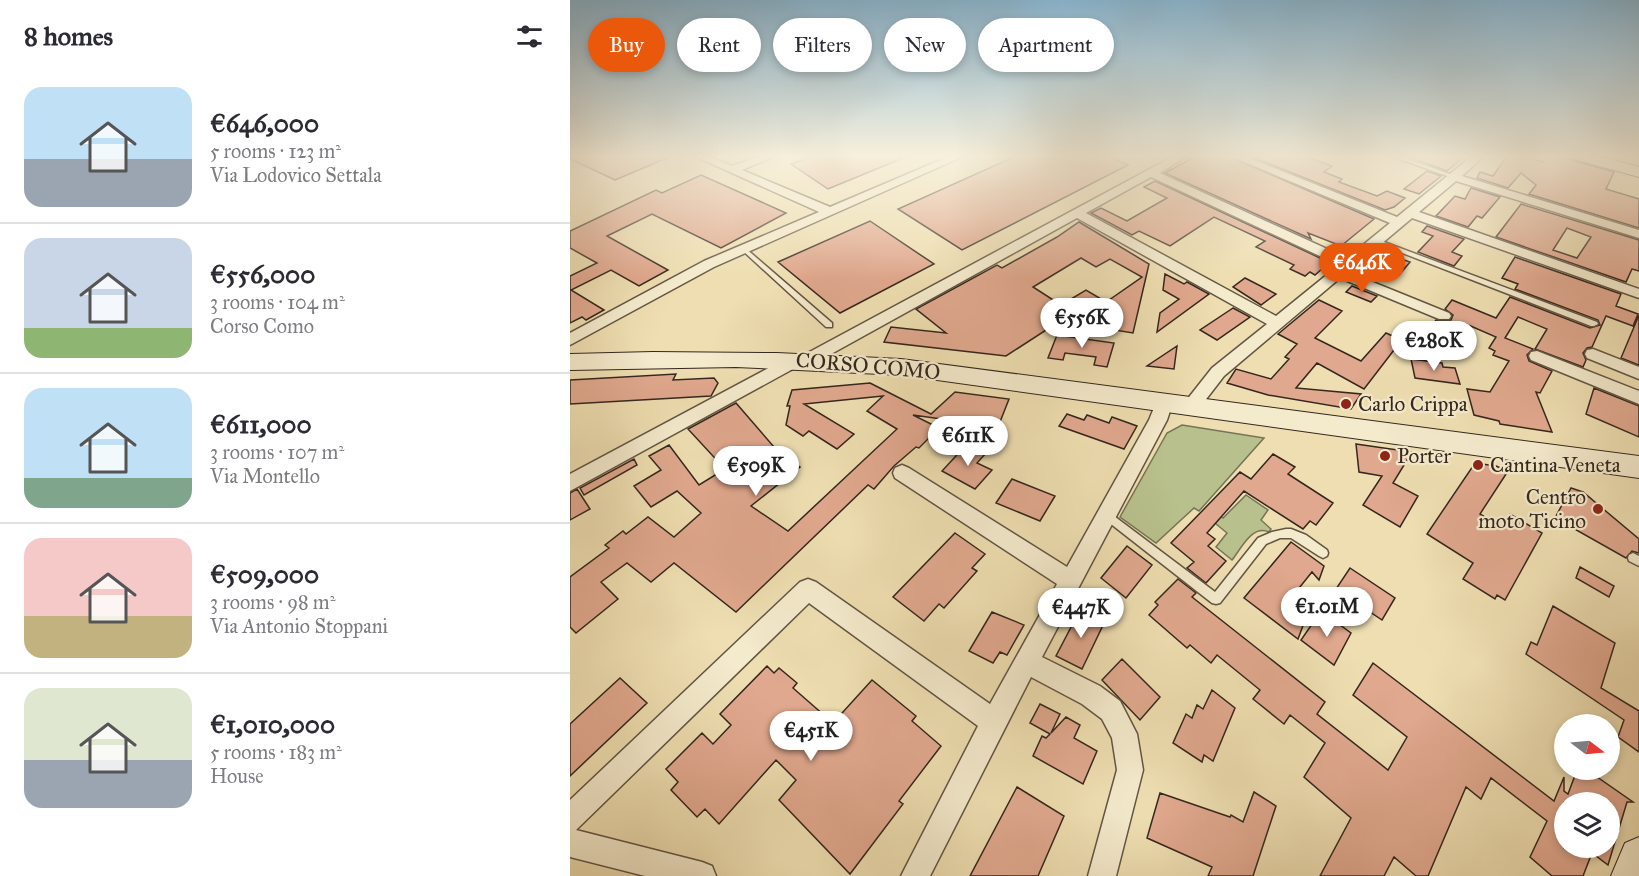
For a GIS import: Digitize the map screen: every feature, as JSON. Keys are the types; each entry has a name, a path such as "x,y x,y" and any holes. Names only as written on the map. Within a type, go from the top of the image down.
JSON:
{"main road":[{"name":"CORSO COMO","path":"570,362 684,358 802,360 934,371 1639,466"},
{"path":"1632,876 1639,857"}],"street":[{"path":"795,197 830,212"},
{"path":"570,340 709,264 865,197"},
{"path":"570,483 1107,197"},
{"path":"1200,197 1444,316"},
{"path":"1348,197 1639,294"},
{"path":"1191,406 1218,372 1429,197"},
{"path":"1519,197 1639,234"},
{"path":"1077,213 1277,322"},
{"path":"1593,354 1639,373"},
{"path":"1536,357 1639,398"},
{"path":"915,876 994,722 1158,420 1164,402"},
{"path":"902,473 1072,582"},
{"path":"570,819 808,589 994,722"},
{"path":"1028,663 1091,695 1111,710 1124,734 1130,771 1102,876"},
{"path":"570,843 702,876"}],"lane":[{"path":"1376,241 1594,324"},
{"path":"744,249 829,325"},
{"path":"1106,514 1216,599 1262,541 1273,539 1281,534 1296,535 1323,553"}],"green space":[{"path":"1182,425 1264,438 1199,511 1194,508 1156,543 1120,517 1167,433"},
{"path":"1246,495 1268,510 1261,520 1271,529 1269,532 1263,530 1252,534 1232,560 1216,547 1227,533 1204,514 1209,508 1223,518"}],"building":[{"path":"642,197 750,197 786,213 721,248 652,214 607,236 668,270 639,286 611,270 571,290 604,310 586,320 582,317 570,323 570,276 597,263 570,248 570,231"},
{"path":"925,197 1066,197 962,250 898,209"},
{"path":"1165,197 1189,197 1320,258 1324,267 1315,275 1310,272 1305,276 1290,269 1294,265 1256,247 1265,241 1214,217 1170,246 1139,231 1132,235 1091,213 1101,208 1127,221 1167,198"},
{"path":"1218,197 1323,197 1374,219 1341,246 1308,233 1311,239"},
{"path":"1352,197 1405,198 1394,207 1385,210"},
{"path":"1454,197 1465,199 1466,197 1500,197 1482,218 1477,216 1468,227 1436,216"},
{"path":"1538,197 1632,197 1639,199 1639,228"},
{"path":"1521,204 1639,240 1639,271 1632,269 1626,282 1496,237","holes":["1567,228 1591,237 1577,258 1553,250"]},
{"path":"870,221 934,264 840,313 778,262"},
{"path":"1079,222 1149,264 1133,333 1114,330 1118,313 1080,308 1006,356 884,342 891,327 946,333 916,309 997,265 1002,268","holes":["1081,258 1096,267 1110,259 1142,277 1109,300 1101,299 1086,290 1061,305 1033,287"]},
{"path":"1427,226 1464,239 1452,252 1462,256 1454,266 1418,252 1433,236 1422,232"},
{"path":"1393,256 1410,262 1399,275 1382,267"},
{"path":"1515,257 1621,294 1616,306 1638,314 1633,326 1606,316 1592,347 1587,348 1583,353 1586,360 1583,367 1535,349 1547,329 1518,317 1505,338 1533,349 1527,355 1529,361 1552,371 1540,393 1536,392 1552,432 1500,424 1499,421 1474,415 1467,389 1490,392 1509,361 1493,355 1495,351 1489,348 1496,337 1466,324 1457,338 1431,327 1436,320 1451,320 1453,315 1445,309 1452,300 1496,318 1510,297 1590,328 1600,325 1598,320 1515,289 1518,284 1502,278"},
{"path":"1165,274 1184,284 1187,282 1209,294 1157,332 1160,313 1179,299 1163,290"},
{"path":"1245,278 1276,294 1261,305 1233,287"},
{"path":"1352,286 1377,296 1371,302 1346,292"},
{"path":"1319,300 1342,311 1315,338 1361,361 1386,333 1408,343 1401,353 1394,350 1364,389 1317,363 1296,388 1361,394 1351,409 1268,395 1227,383 1236,369 1271,379 1289,359 1285,357 1297,344 1278,334"},
{"path":"1233,308 1250,317 1217,340 1200,330"},
{"path":"1639,315 1639,365 1621,358"},
{"path":"1057,335 1114,343 1107,367 1094,365 1096,357 1065,353 1063,360 1048,358"},
{"path":"1177,346 1174,369 1147,366"},
{"path":"1411,359 1442,363 1443,367 1455,368 1460,384 1415,378"},
{"path":"676,374 673,380 714,378 718,383 711,396 570,404 570,380"},
{"path":"870,383 931,414 955,392 1009,399 998,427 913,415 939,428 919,448 916,447 894,466 874,489 868,485 736,612 674,563 651,582 627,563 601,582 618,599 576,633 570,627 570,577 609,548 605,545 623,531 626,534 648,517 674,537 701,513 677,491 651,507 634,486 661,470 649,456 669,445 699,485 725,469 688,429 736,403 780,454 800,467 751,506 788,531 897,429 867,411 883,396 804,404 854,434 837,449 809,431 803,436 786,425 790,406 787,406 792,390"},
{"path":"1594,388 1639,406 1639,437 1586,414"},
{"path":"1067,414 1084,420 1087,415 1109,423 1112,417 1137,426 1124,449 1059,426"},
{"path":"968,443 987,452 977,463 992,470 975,489 942,471"},
{"path":"1356,444 1412,452 1393,483 1418,496 1400,527 1363,505 1382,476 1359,472"},
{"path":"1273,454 1295,467 1288,474 1333,503 1316,525 1310,521 1303,529 1244,491 1207,533 1215,539 1208,546 1226,561 1206,583 1187,568 1194,562 1171,543 1240,472 1251,479"},
{"path":"634,459 637,465 584,495 580,488"},
{"path":"1475,463 1496,466 1508,471 1480,514 1502,528 1510,514 1542,533 1505,600 1497,595 1495,599 1463,579 1473,563 1427,534"},
{"path":"1012,479 1055,496 1040,521 996,503"},
{"path":"1571,488 1583,492 1639,539 1639,553 1632,551 1626,558 1555,518"},
{"path":"577,489 590,509 570,520 570,493"},
{"path":"955,533 985,554 972,568 977,571 944,608 939,604 924,621 893,597"},
{"path":"1291,542 1324,566 1319,580 1312,572 1295,593 1311,604 1298,639 1244,598"},
{"path":"1127,546 1152,565 1126,598 1101,578"},
{"path":"1580,567 1614,586 1609,597 1576,578"},
{"path":"1350,568 1395,598 1382,620 1336,589"},
{"path":"1178,579 1196,593 1192,597 1325,702 1317,714 1388,770 1407,737 1353,695 1373,663 1554,801 1554,858 1590,858 1583,876 1552,876 1530,857 1547,821 1491,778 1481,799 1466,787 1428,876 1416,876 1394,857 1384,876 1320,876 1351,818 1304,777 1325,743 1290,715 1284,724 1253,699 1260,690 1217,655 1211,663 1190,645 1187,648 1149,615 1158,605 1155,602"},
{"path":"1553,606 1615,643 1601,688 1639,711 1639,752 1620,738 1624,720 1620,717 1620,714 1615,714 1526,654 1531,642 1537,645"},
{"path":"1080,610 1105,621 1082,669 1056,656"},
{"path":"1321,611 1351,633 1334,665 1301,640"},
{"path":"992,612 1024,625 1007,655 1000,652 993,663 969,651"},
{"path":"1122,659 1160,697 1140,720 1102,680"},
{"path":"767,666 774,673 779,668 797,683 793,688 833,723 872,680 916,716 912,721 941,746 899,801 903,804 850,874 779,800 796,780 776,760 719,824 705,809 697,817 671,790 678,782 666,769 702,733 713,744 731,725 720,714"},
{"path":"620,678 647,703 570,776 570,724"},
{"path":"1212,690 1235,708 1213,761 1204,755 1202,762 1173,743 1186,714 1192,718 1197,705 1203,709"},
{"path":"1040,704 1060,714 1051,733 1066,717 1080,725 1074,738 1097,751 1083,784 1033,756 1042,736 1046,738 1050,734 1030,723"},
{"path":"1563,780 1564,780 1564,791 1558,792"},
{"path":"1573,780 1601,780 1619,792 1569,792"},
{"path":"1017,787 1064,816 1038,876 970,876"},
{"path":"1254,792 1276,806 1253,876 1208,876 1212,867 1147,838 1160,793 1230,817 1231,815 1243,822"},
{"path":"1620,793 1633,802 1627,802 1620,825"},
{"path":"1599,858 1610,858 1608,865"}],"place":[{"name":"Carlo Crippa","path":"1346,404"},
{"name":"Porter","path":"1385,456"},
{"name":"Cantina Veneta","path":"1478,465"},
{"name":"Centro moto Ticino","path":"1598,509"}]}
